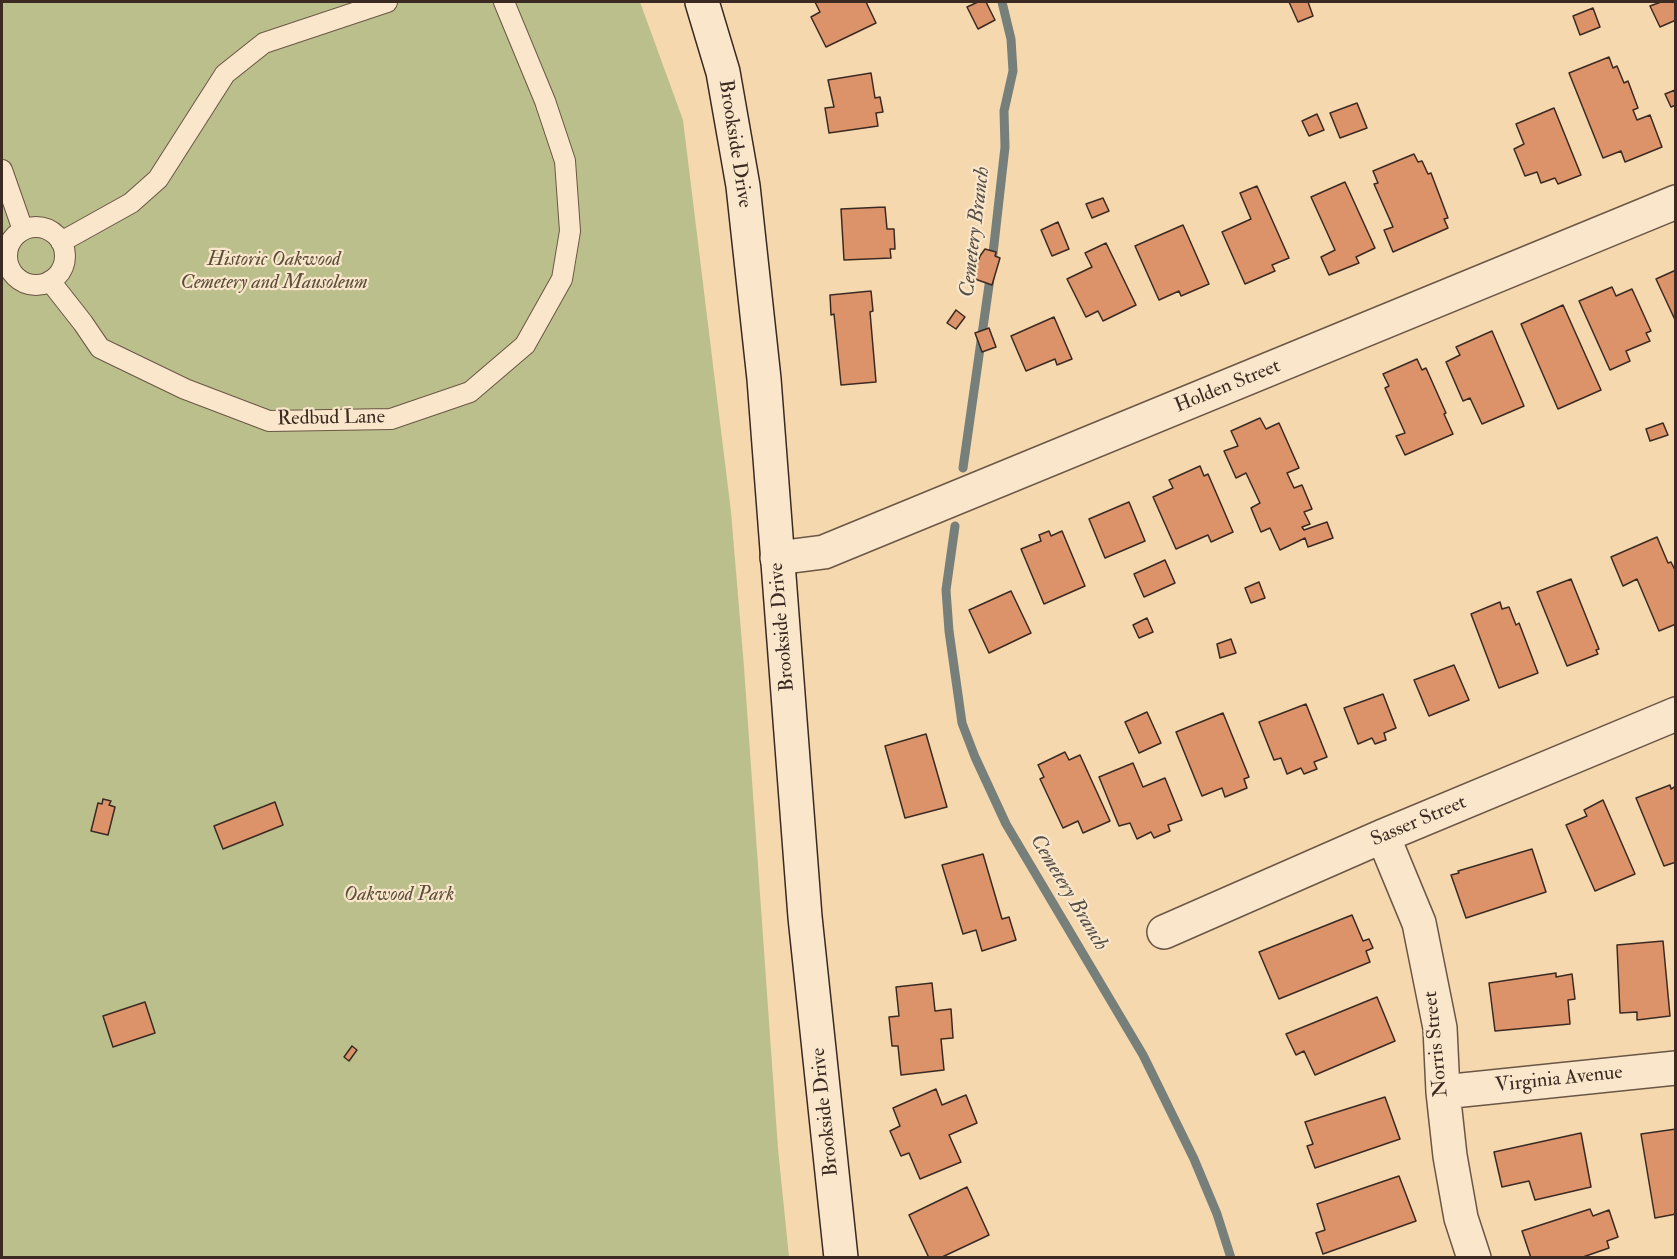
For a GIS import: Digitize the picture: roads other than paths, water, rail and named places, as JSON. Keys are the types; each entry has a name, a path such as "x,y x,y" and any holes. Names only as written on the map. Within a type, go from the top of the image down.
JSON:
{"street":[{"name":"Brookside Drive","path":"702,2 723,72 743,186 764,379 806,917 841,1257"},
{"name":"Holden Street","path":"777,558 824,552 1676,202"},
{"name":"Sasser Street","path":"1164,932 1383,836 1676,714"},
{"name":"Norris Street","path":"1383,836 1419,923 1440,1028 1449,1156 1461,1218 1474,1257"},
{"name":"Virginia Avenue","path":"1443,1092 1676,1068"}],"lane":[{"path":"61,242 131,203 158,179 225,74 264,43 387,2"},
{"name":"Redbud Lane","path":"50,281 100,348 185,389 270,421 392,419 470,392 525,345 562,279 570,231 565,161 545,102 504,2"},
{"path":"2,170 23,230"},
{"path":"33,227 43,228 52,232 61,242 65,257 63,267 50,281 30,284 21,280 5,266 8,249 16,234 23,230 33,227"}],"waterway":[{"name":"Cemetery Branch","path":"963,468 991,271 1005,147 1004,111 1013,71 1011,39 1002,2"},
{"name":"Cemetery Branch","path":"955,526 946,590 949,631 962,723 1006,824 1143,1055 1194,1159 1217,1214 1231,1258"}],"park label":[{"name":"Historic Oakwood Cemetery and Mausoleum","path":"274,272"},
{"name":"Oakwood Park","path":"399,896"}]}
